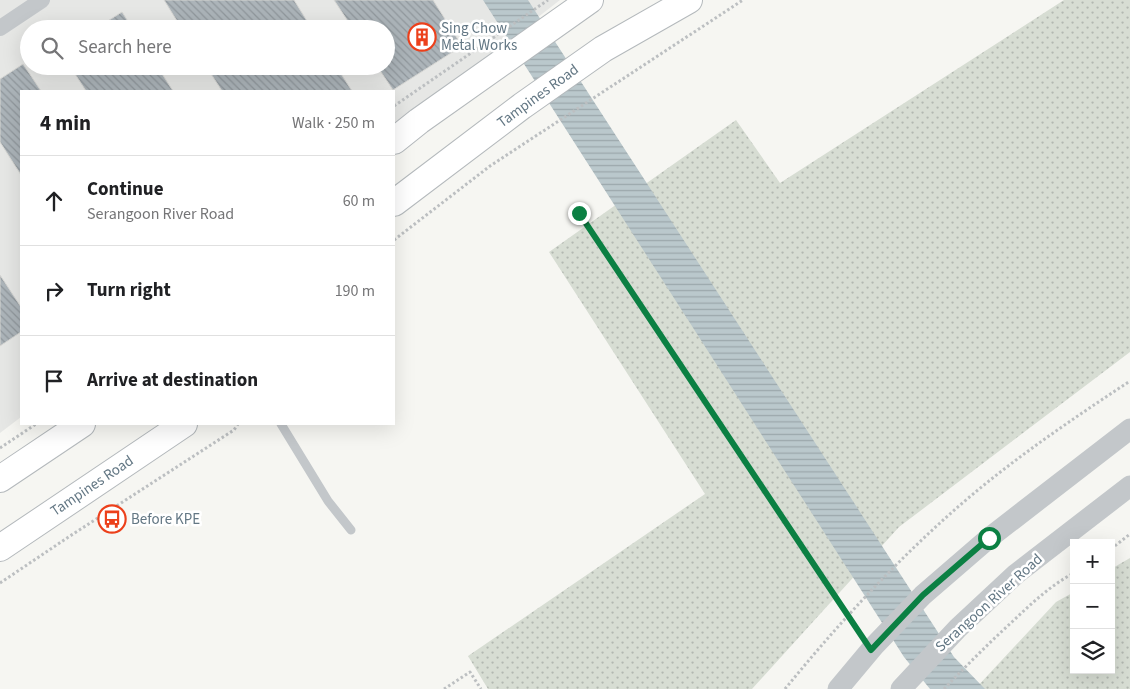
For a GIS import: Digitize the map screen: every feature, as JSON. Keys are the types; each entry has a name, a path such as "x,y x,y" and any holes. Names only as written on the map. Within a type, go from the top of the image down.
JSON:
{"main road":[{"name":"Tampines Road","path":"395,202 522,106 603,49 689,0"},
{"path":"395,140 583,5"},
{"path":"0,480 81,425"},
{"name":"Tampines Road","path":"0,548 183,425"}],"street":[{"path":"0,28 42,0"},
{"path":"838,689 872,648 923,595 989,538 1130,429"},
{"name":"Serangoon River Road","path":"901,689 958,628 1016,574 1130,486"}],"lane":[{"path":"282,425 328,501 351,530"}],"path":[{"path":"395,105 548,0"},
{"path":"395,239 490,166 743,0"},
{"path":"579,213 847,615 872,648"},
{"path":"785,689 847,615 959,506 1023,454 1130,380"},
{"path":"0,448 34,425"},
{"path":"0,583 234,430 237,425"},
{"path":"1115,546 1130,534"},
{"path":"944,689 979,653 1048,590 1070,576"},
{"path":"444,689 470,672 481,689"}],"shaded area":[{"path":"0,0 560,0 395,128 395,90 20,90 20,418 0,433"},
{"path":"483,0 528,0 954,657 985,689 930,689 904,657"},
{"path":"1064,0 1130,0 1130,352 899,527 752,689 488,689 468,656 705,494 549,252 736,120 780,183"},
{"path":"1130,558 1130,689 975,689 1056,602 1070,594 1070,674 1115,674 1115,567"}],"building":[{"path":"164,0 294,0 306,20 176,20"},
{"name":"Sing Chow Metal Works","path":"334,0 433,0 462,46 393,90 383,75 395,75 395,20 347,20"},
{"path":"122,12 127,20 109,20"},
{"path":"20,66 20,75 30,75 40,90 20,90 20,173 0,142 0,79"},
{"path":"76,75 163,75 172,90 85,90"},
{"path":"212,75 342,75 351,90 221,90"},
{"path":"0,275 20,305 20,333 0,346"}],"place":[{"name":"Sing Chow Metal Works","path":"422,37"},
{"name":"Before KPE","path":"112,519"}],"route":[{"path":"579,213 871,650 923,595 989,538"}]}
